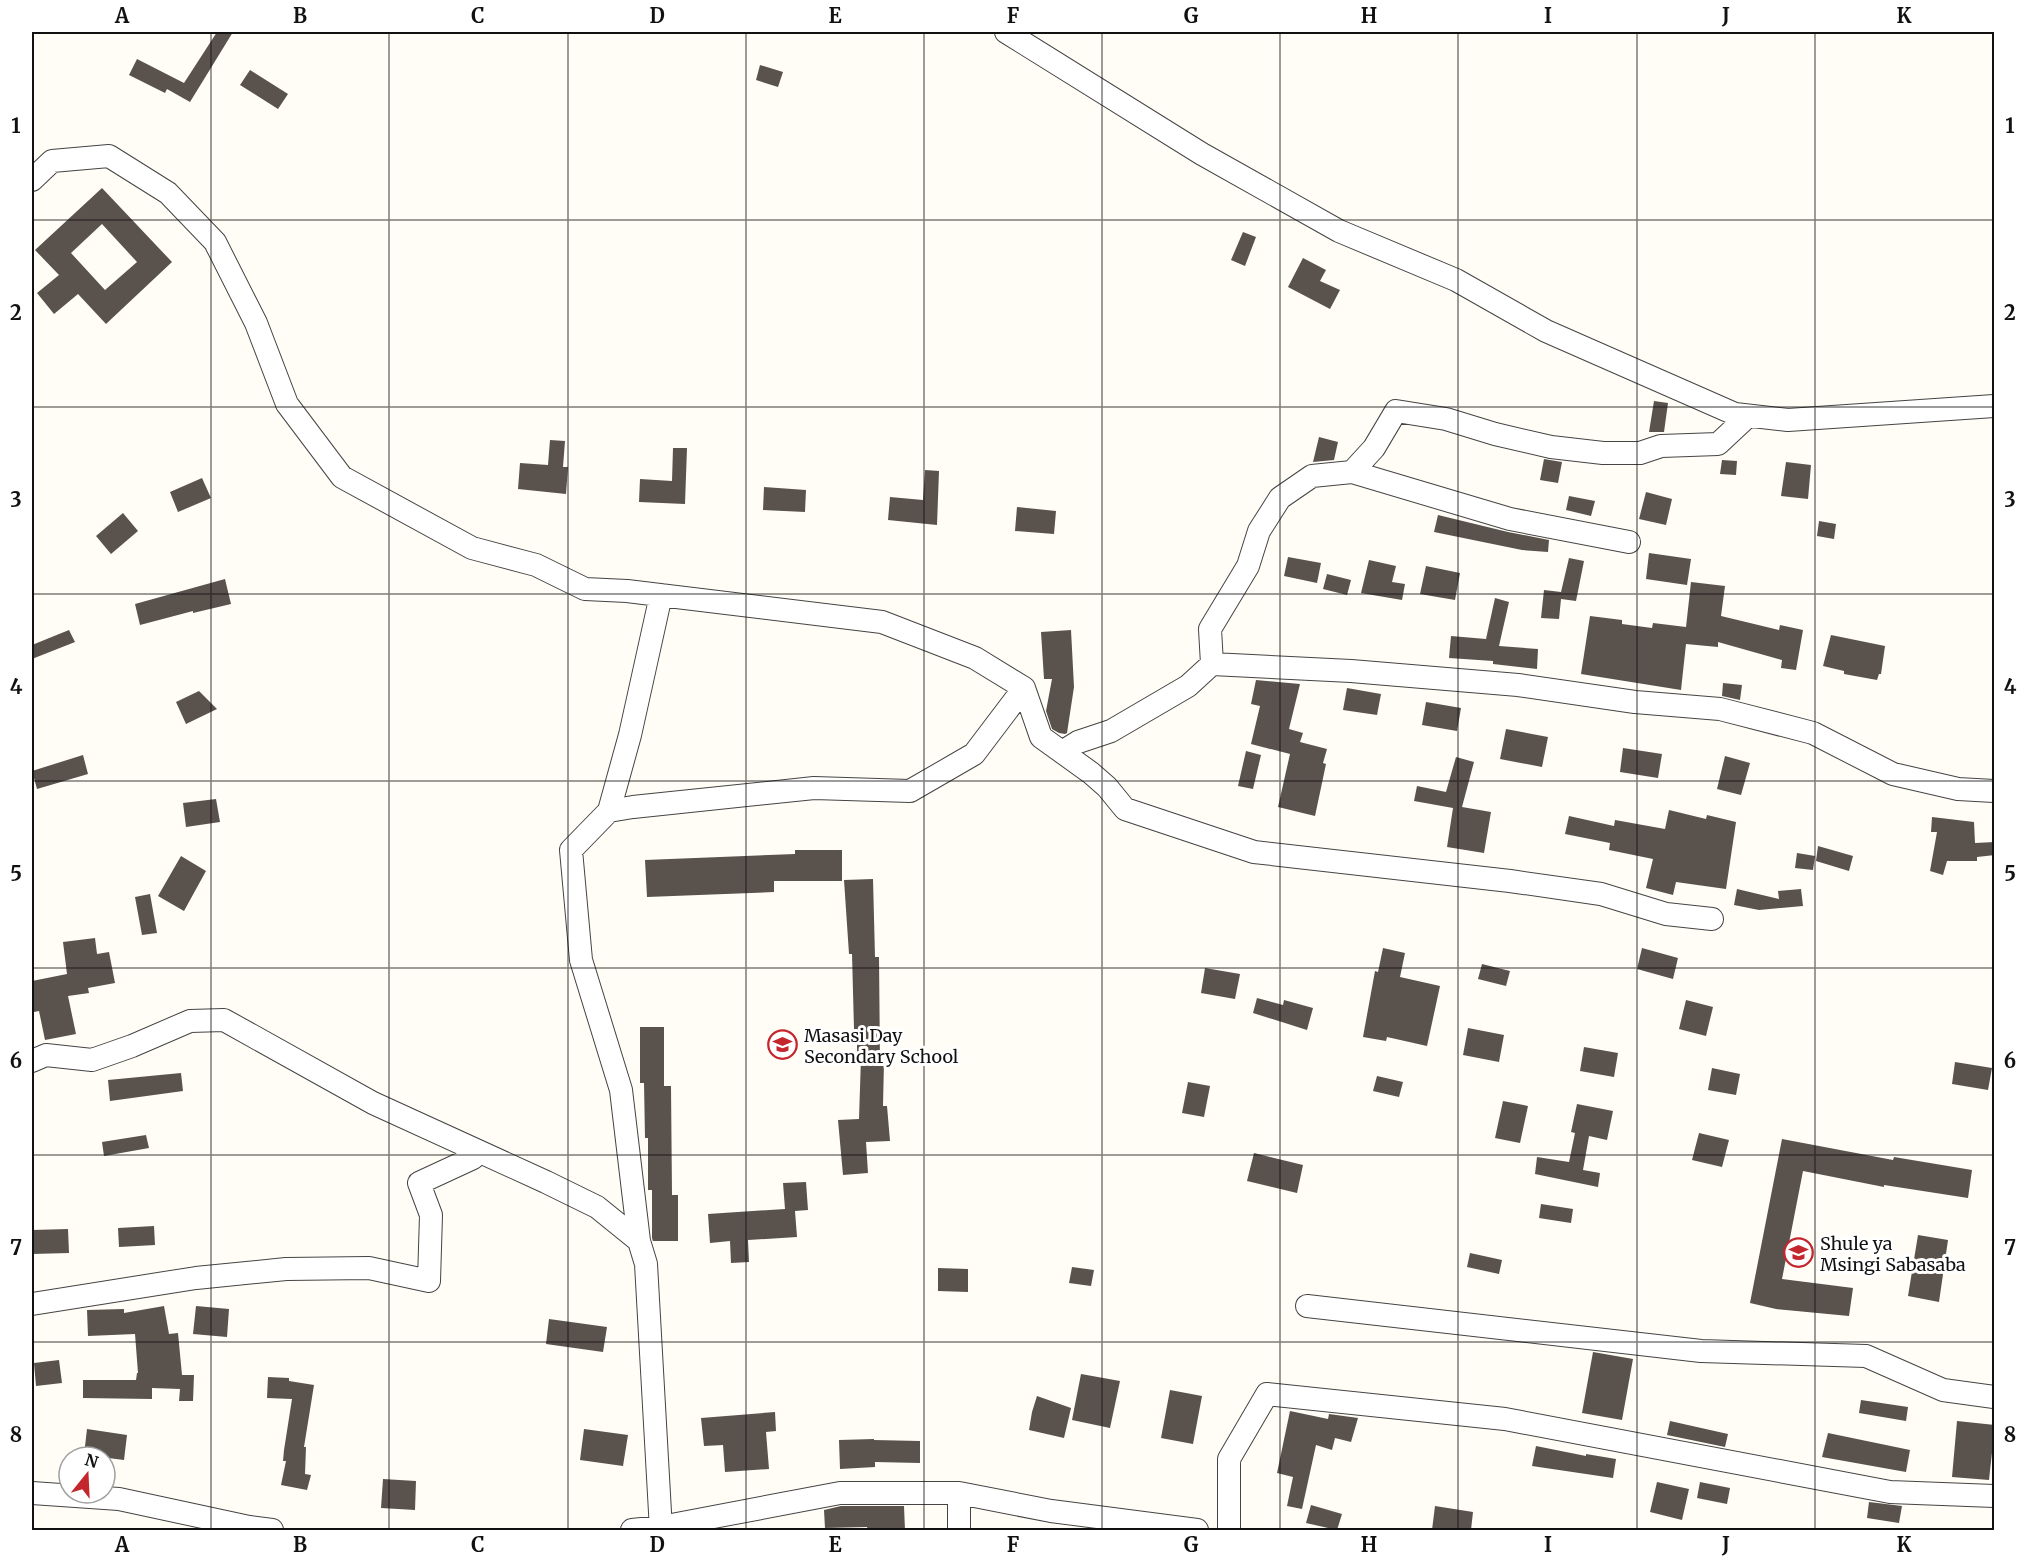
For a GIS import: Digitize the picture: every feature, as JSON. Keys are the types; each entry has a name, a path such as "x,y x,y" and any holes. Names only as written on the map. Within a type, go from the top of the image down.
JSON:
{"street":[{"path":"1006,32 1202,154 1339,231 1456,280 1546,331 1735,414 1788,420 1995,406"},
{"path":"32,180 52,161 109,156 168,193 215,242 256,323 287,404 342,477 472,548 536,566 585,589 627,591 882,622 975,658 1024,688 1041,737 1107,787 1125,809 1254,852 1590,892 1666,914 1712,919"},
{"path":"1352,472 1374,448 1396,411 1446,418 1495,435 1551,447 1603,453 1640,453 1661,446 1718,444 1748,416"},
{"path":"1212,664 1210,629 1248,566 1259,531 1280,498 1312,476 1352,472 1510,519 1629,542"},
{"path":"661,595 630,735 609,811 571,850 581,960 621,1090 639,1241 646,1264 661,1529"},
{"path":"1062,752 1078,742 1111,731 1188,686 1212,664 1351,671 1518,685 1635,702 1720,709 1813,733 1893,774 1958,789 1995,791"},
{"path":"609,811 814,788 910,791 974,754 1024,688"},
{"path":"32,1061 46,1055 92,1060 190,1021 224,1020 373,1103 597,1207 639,1241"},
{"path":"32,1304 196,1278 286,1269 369,1268 429,1281 431,1215 419,1183 473,1158 479,1152"},
{"path":"1307,1306 1701,1351 1866,1356 1943,1390 1995,1397"},
{"path":"1229,1530 1229,1459 1267,1394 1505,1419 1890,1492 1995,1496"},
{"path":"632,1530 661,1529 840,1492 958,1493 1051,1512 1197,1530"},
{"path":"32,1493 119,1498 272,1530"},
{"path":"958,1493 959,1530"}],"building":[{"path":"217,32 233,32 190,102 167,89 165,93 129,75 137,59 184,83"},
{"path":"760,65 783,72 778,87 756,80"},
{"path":"250,70 288,94 278,109 240,85"},
{"path":"102,188 172,262 106,324 78,294 54,314 37,293 59,275 35,250","holes":["102,224 137,262 105,290 71,253"]},
{"path":"1243,232 1256,237 1245,266 1231,260"},
{"path":"1303,258 1326,270 1320,281 1340,290 1330,309 1288,287"},
{"path":"1654,401 1668,403 1664,432 1649,432"},
{"path":"1319,437 1338,442 1334,460 1313,462"},
{"path":"550,440 565,441 563,467 568,467 566,494 518,489 520,463 548,465"},
{"path":"673,448 687,448 685,504 639,502 640,479 672,481"},
{"path":"1544,459 1562,462 1558,483 1540,480"},
{"path":"1722,460 1737,461 1736,475 1720,474"},
{"path":"1786,462 1811,465 1808,499 1781,496"},
{"path":"925,470 939,471 937,525 888,520 890,497 923,500"},
{"path":"202,478 211,498 178,512 170,492"},
{"path":"764,487 806,490 805,512 763,510"},
{"path":"1646,492 1672,499 1666,525 1639,519"},
{"path":"1569,496 1595,501 1591,516 1566,510"},
{"path":"1017,507 1056,511 1054,534 1015,531"},
{"path":"123,513 138,531 111,554 96,536"},
{"path":"1438,515 1549,540 1548,552 1522,550 1434,532"},
{"path":"1819,521 1836,524 1834,539 1817,536"},
{"path":"1649,553 1691,559 1687,585 1646,579"},
{"path":"1288,557 1321,563 1317,583 1284,576"},
{"path":"1569,558 1584,561 1576,601 1561,599 1559,619 1541,618 1544,590 1561,592"},
{"path":"1369,560 1396,566 1392,582 1405,584 1402,600 1361,593"},
{"path":"1426,566 1460,573 1455,600 1420,594"},
{"path":"1327,574 1351,580 1347,595 1323,589"},
{"path":"225,579 231,604 140,625 135,604"},
{"path":"1691,582 1725,586 1721,616 1779,630 1780,625 1803,630 1796,670 1781,668 1782,660 1718,642 1718,647 1686,644 1681,690 1581,674 1590,616 1622,620 1622,624 1652,628 1653,623 1686,627"},
{"path":"1495,598 1509,602 1499,646 1538,649 1537,669 1493,664 1493,661 1449,658 1451,636 1486,639"},
{"path":"69,630 75,642 32,659 32,645"},
{"path":"1071,630 1074,687 1065,734 1052,729 1046,711 1052,679 1044,679 1041,632"},
{"path":"1831,635 1885,646 1881,674 1877,680 1844,674 1844,671 1823,666"},
{"path":"1256,680 1300,684 1289,729 1303,733 1300,742 1327,749 1315,816 1278,807 1290,754 1251,744 1260,706 1251,704"},
{"path":"1723,683 1742,685 1740,700 1722,696"},
{"path":"1347,688 1381,694 1377,715 1343,710"},
{"path":"199,691 217,709 186,724 176,702"},
{"path":"1426,702 1461,708 1457,731 1422,725"},
{"path":"1506,729 1548,737 1542,767 1500,759"},
{"path":"1623,748 1662,754 1658,778 1620,772"},
{"path":"1246,751 1261,755 1253,789 1238,786"},
{"path":"83,755 88,774 37,789 32,771"},
{"path":"1725,756 1750,763 1741,795 1717,789"},
{"path":"1456,757 1474,762 1462,807 1491,812 1484,853 1447,847 1453,808 1414,801 1417,786 1446,792"},
{"path":"216,799 220,822 186,827 183,803"},
{"path":"1669,810 1706,819 1707,815 1736,822 1726,889 1676,882 1673,895 1646,888 1653,859 1609,850 1610,843 1565,834 1569,816 1614,826 1615,820 1665,829"},
{"path":"1932,817 1974,822 1975,843 1995,842 1995,855 1977,857 1977,861 1947,861 1943,875 1930,871 1937,832 1931,832"},
{"path":"1818,846 1853,856 1849,871 1816,861"},
{"path":"795,850 842,850 842,881 774,881 774,892 647,897 645,860 795,854"},
{"path":"1797,853 1815,856 1813,870 1795,868"},
{"path":"181,856 206,871 184,911 158,896"},
{"path":"873,879 875,957 879,957 880,1061 884,1061 883,1106 887,1106 890,1141 866,1142 868,1173 843,1175 838,1120 859,1119 861,1057 857,1057 857,1029 854,1029 852,954 849,954 844,880"},
{"path":"1737,889 1779,899 1778,891 1801,889 1803,906 1759,910 1734,905"},
{"path":"150,894 157,933 142,935 135,897"},
{"path":"95,938 97,954 109,952 115,983 88,988 89,993 68,996 76,1034 45,1040 39,1011 34,1012 32,981 67,974 63,942"},
{"path":"1383,948 1405,953 1400,977 1440,986 1427,1046 1387,1037 1386,1041 1363,1037 1375,971 1378,972"},
{"path":"1642,948 1678,958 1673,979 1637,969"},
{"path":"1482,964 1510,971 1506,986 1478,979"},
{"path":"1205,968 1240,974 1235,999 1201,993"},
{"path":"1257,998 1283,1005 1284,1000 1313,1008 1307,1030 1253,1013"},
{"path":"1686,1000 1713,1007 1706,1036 1679,1029"},
{"path":"640,1027 664,1027 664,1086 671,1086 672,1195 678,1195 678,1241 653,1241 652,1238 652,1190 648,1190 648,1138 645,1138 644,1083 640,1083"},
{"path":"1468,1028 1504,1035 1499,1062 1463,1055"},
{"path":"1584,1047 1618,1053 1614,1077 1580,1071"},
{"path":"1955,1062 1992,1068 1988,1090 1952,1084"},
{"path":"1712,1068 1740,1074 1736,1095 1708,1090"},
{"path":"181,1073 183,1091 110,1101 108,1080"},
{"path":"1377,1076 1403,1082 1399,1097 1373,1091"},
{"path":"1188,1082 1210,1086 1204,1117 1182,1113"},
{"path":"1503,1101 1528,1106 1520,1143 1495,1138"},
{"path":"1577,1104 1613,1111 1607,1140 1589,1136 1583,1170 1600,1173 1598,1187 1535,1174 1537,1157 1569,1162 1575,1133 1571,1132"},
{"path":"1699,1133 1729,1140 1722,1167 1692,1160"},
{"path":"146,1135 149,1148 104,1156 102,1142"},
{"path":"1782,1139 1893,1160 1894,1157 1972,1170 1968,1198 1884,1185 1884,1187 1803,1171 1782,1279 1853,1288 1849,1316 1776,1309 1750,1303"},
{"path":"1254,1153 1303,1165 1297,1193 1247,1181"},
{"path":"806,1182 808,1210 795,1211 797,1237 748,1240 749,1262 731,1263 730,1241 710,1243 708,1214 785,1209 783,1183"},
{"path":"1541,1204 1573,1209 1571,1223 1539,1218"},
{"path":"154,1226 155,1245 119,1247 118,1228"},
{"path":"68,1229 69,1253 32,1254 32,1230"},
{"path":"1918,1235 1948,1240 1939,1302 1908,1296"},
{"path":"1470,1253 1502,1260 1499,1274 1467,1267"},
{"path":"1072,1267 1094,1270 1091,1286 1069,1283"},
{"path":"938,1268 968,1269 968,1292 938,1291"},
{"path":"164,1306 169,1334 178,1333 182,1375 194,1375 193,1401 179,1401 180,1389 152,1388 152,1399 83,1398 83,1380 136,1380 138,1373 135,1334 88,1336 87,1310 124,1309 124,1313"},
{"path":"196,1306 229,1309 227,1337 193,1334"},
{"path":"549,1319 607,1327 603,1352 546,1344"},
{"path":"1593,1352 1633,1359 1622,1420 1582,1413"},
{"path":"59,1360 62,1383 36,1386 34,1363"},
{"path":"1081,1374 1120,1381 1110,1428 1072,1420"},
{"path":"268,1377 289,1378 289,1381 314,1385 304,1447 306,1447 305,1474 311,1475 307,1490 281,1485 286,1461 283,1461 284,1450 292,1399 267,1398"},
{"path":"1170,1390 1202,1396 1193,1444 1161,1438"},
{"path":"1037,1396 1071,1408 1064,1438 1029,1430"},
{"path":"1861,1400 1908,1407 1906,1421 1859,1413"},
{"path":"1290,1411 1328,1419 1329,1414 1358,1418 1351,1442 1335,1438 1332,1450 1316,1445 1302,1509 1287,1506 1293,1477 1277,1473"},
{"path":"775,1412 776,1431 766,1432 769,1469 725,1472 723,1445 704,1446 701,1418"},
{"path":"1670,1421 1728,1434 1725,1447 1667,1435"},
{"path":"1957,1421 1995,1425 1989,1480 1952,1477"},
{"path":"87,1429 127,1435 124,1460 117,1459 117,1445 85,1445"},
{"path":"584,1429 628,1435 623,1466 580,1460"},
{"path":"1828,1433 1910,1450 1906,1472 1822,1457"},
{"path":"839,1440 920,1441 920,1463 875,1462 875,1467 840,1469"},
{"path":"1536,1446 1586,1456 1586,1454 1616,1459 1613,1478 1532,1466"},
{"path":"383,1479 416,1481 415,1510 381,1508"},
{"path":"1657,1482 1689,1489 1682,1520 1650,1512"},
{"path":"1700,1482 1730,1488 1727,1504 1697,1498"},
{"path":"1869,1502 1902,1506 1899,1523 1867,1518"},
{"path":"1311,1505 1342,1514 1337,1530 1306,1523"},
{"path":"841,1506 904,1506 905,1530 868,1530 867,1527 825,1528 824,1510"},
{"path":"1435,1506 1473,1512 1471,1530 1432,1530"}],"place":[{"name":"Masasi Day Secondary School","path":"783,1045"},
{"name":"Shule ya Msingi Sabasaba","path":"1799,1253"}]}
